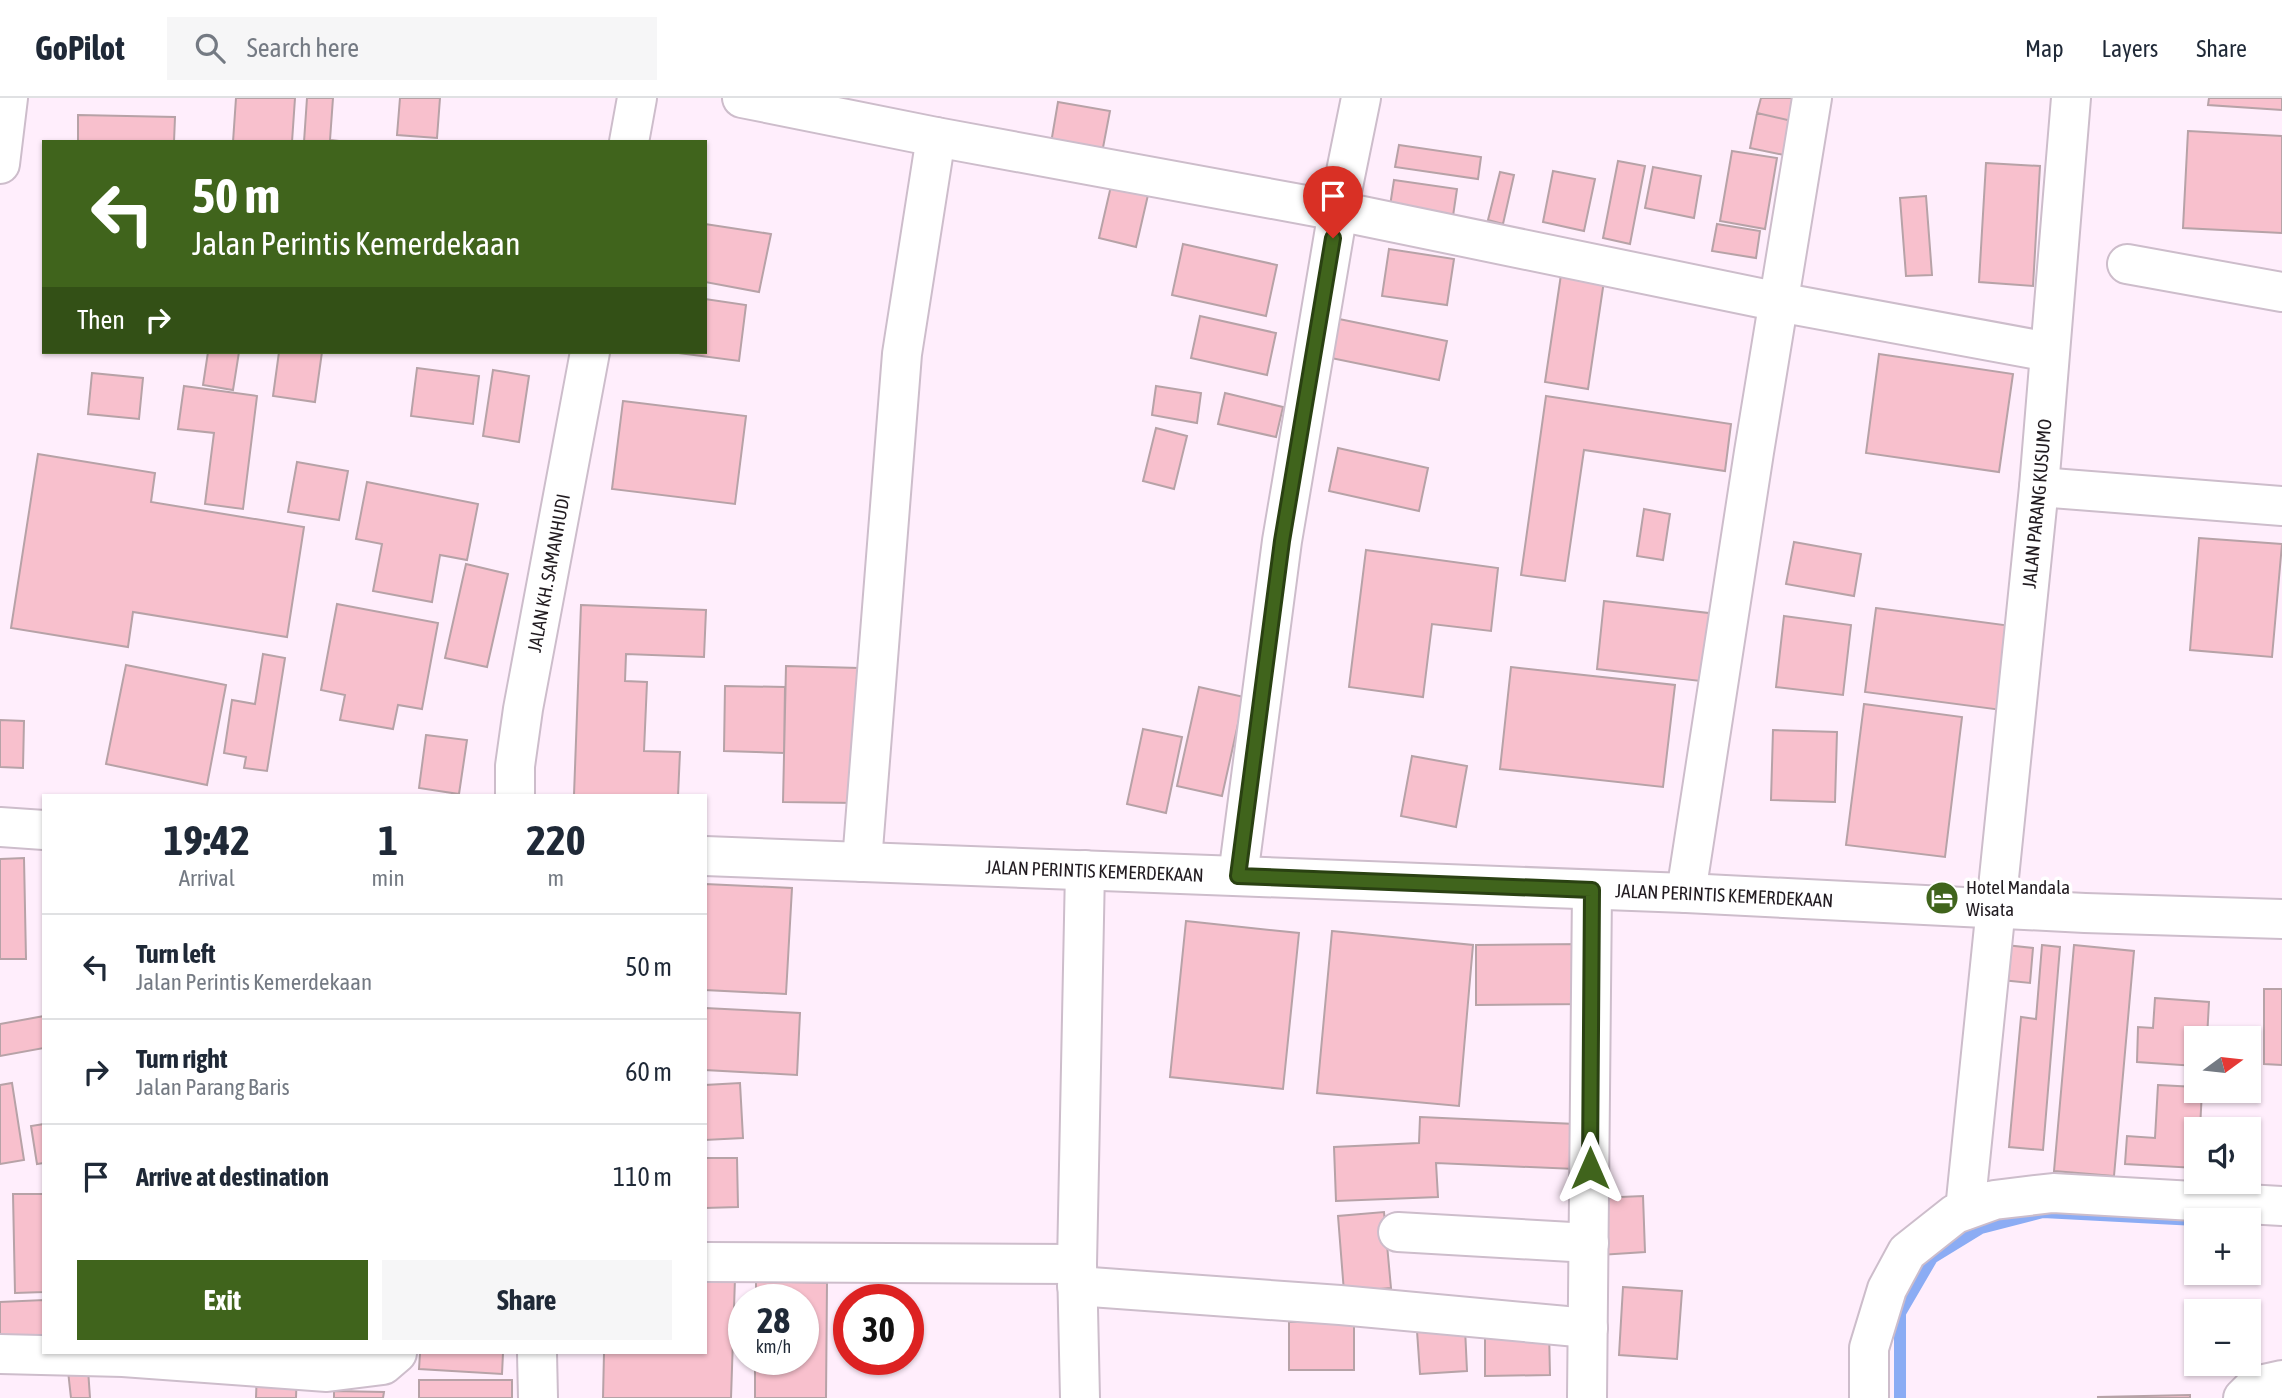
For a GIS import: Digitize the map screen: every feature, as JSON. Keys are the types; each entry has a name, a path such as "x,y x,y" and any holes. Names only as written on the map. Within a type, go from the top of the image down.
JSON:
{"street":[{"path":"0,164 8,98"},
{"path":"629,140 637,98"},
{"path":"742,98 936,137 1338,211 1779,302 2049,352"},
{"path":"1238,876 1282,541 1338,211 1361,98"},
{"path":"1686,893 1812,98"},
{"name":"JALAN PARANG KUSUMO","path":"1965,1210 2039,487 2071,98"},
{"path":"862,862 902,354 936,137"},
{"path":"2127,264 2282,292"},
{"name":"JALAN KH. SAMANHUDI","path":"515,794 515,766 523,709 590,354"},
{"path":"2039,487 2282,506"},
{"path":"0,828 42,830"},
{"name":"JALAN PERINTIS KEMERDEKAAN","path":"707,856 1686,893 2282,919"},
{"path":"1080,1398 1077,1275 1085,870"},
{"path":"1587,1398 1592,890"},
{"path":"1869,1398 1869,1348 1887,1289 1907,1252 1955,1214 1994,1200 2053,1193 2282,1206"},
{"path":"1398,1232 1589,1243"},
{"path":"707,1262 1077,1275 1588,1328"},
{"path":"0,1354 123,1357 327,1373 383,1365 396,1354"},
{"path":"537,1354 538,1398"},
{"path":"2243,1398 2255,1386 2282,1380"}],"building":[{"path":"236,98 295,98 292,140 233,140"},
{"path":"307,98 333,98 330,140 304,140"},
{"path":"400,98 440,98 437,138 397,135"},
{"path":"1761,98 1801,98 1796,122 1757,113"},
{"path":"2209,98 2282,98 2282,110 2208,105"},
{"path":"1058,102 1110,111 1101,158 1050,149"},
{"path":"1757,113 1796,122 1789,156 1750,148"},
{"path":"78,115 175,117 174,140 78,140"},
{"path":"2188,131 2282,136 2282,233 2183,228"},
{"path":"1399,145 1481,157 1478,179 1395,167"},
{"path":"1732,151 1777,158 1765,229 1720,221"},
{"path":"1618,161 1645,166 1630,244 1603,238"},
{"path":"1986,163 2040,166 2033,286 1979,282"},
{"path":"1653,167 1701,176 1694,218 1645,208"},
{"path":"1553,171 1595,179 1584,231 1543,222"},
{"path":"1500,172 1514,175 1503,224 1488,220"},
{"path":"1394,180 1457,189 1453,216 1390,206"},
{"path":"1111,186 1148,195 1136,247 1099,238"},
{"path":"1926,196 1932,275 1906,276 1900,198"},
{"path":"707,224 771,234 759,292 707,282"},
{"path":"1717,224 1760,231 1756,258 1712,251"},
{"path":"1183,244 1277,265 1266,316 1172,295"},
{"path":"1389,249 1454,259 1447,305 1382,296"},
{"path":"1562,268 1605,274 1588,389 1545,382"},
{"path":"707,299 746,305 739,361 686,354 707,354"},
{"path":"1200,316 1276,333 1267,375 1191,358"},
{"path":"1339,319 1447,341 1439,380 1331,358"},
{"path":"208,354 239,354 233,390 203,385"},
{"path":"279,354 322,354 315,402 273,396"},
{"path":"1879,354 2013,374 1999,472 1866,453"},
{"path":"417,368 479,376 473,424 411,416"},
{"path":"493,370 529,376 519,442 483,436"},
{"path":"92,373 143,378 139,419 88,414"},
{"path":"184,386 257,396 243,509 205,504 214,433 178,429"},
{"path":"1156,386 1201,393 1197,423 1152,415"},
{"path":"1225,393 1283,407 1276,437 1218,424"},
{"path":"1546,396 1731,424 1725,471 1584,450 1565,581 1521,575"},
{"path":"623,401 746,416 735,504 612,489"},
{"path":"1156,428 1187,436 1174,489 1143,481"},
{"path":"1338,448 1428,468 1419,511 1329,491"},
{"path":"38,454 155,473 151,502 304,527 287,637 133,612 128,647 11,628"},
{"path":"297,462 348,471 339,520 288,512"},
{"path":"367,482 478,504 467,560 440,555 432,602 373,591 382,544 356,539"},
{"path":"1644,509 1670,514 1663,560 1637,556"},
{"path":"2199,538 2282,544 2272,657 2190,650"},
{"path":"1794,542 1861,554 1854,596 1786,584"},
{"path":"1366,550 1498,568 1491,631 1432,624 1423,697 1349,687"},
{"path":"466,564 508,574 487,667 445,658"},
{"path":"1604,601 1717,614 1709,682 1597,669"},
{"path":"337,604 438,623 422,709 398,705 393,729 340,720 345,695 321,690"},
{"path":"581,605 706,610 704,657 626,654 625,681 647,682 644,751 680,752 678,794 574,794"},
{"path":"1876,608 2019,627 2009,711 1865,692"},
{"path":"1784,616 1851,625 1843,695 1776,687"},
{"path":"263,654 285,658 267,771 244,768 246,757 224,753 232,700 255,704"},
{"path":"126,665 226,685 207,785 106,764"},
{"path":"786,666 859,668 856,803 783,802"},
{"path":"1511,667 1675,685 1663,787 1500,769"},
{"path":"725,686 785,687 784,753 724,751"},
{"path":"1199,687 1244,697 1222,796 1177,786"},
{"path":"1864,704 1962,717 1945,857 1846,845"},
{"path":"0,720 24,721 23,768 0,767"},
{"path":"1143,729 1182,737 1166,813 1127,804"},
{"path":"1773,730 1837,732 1835,802 1771,800"},
{"path":"426,735 467,740 459,794 419,788"},
{"path":"1412,756 1467,766 1456,827 1401,816"},
{"path":"24,858 26,959 0,959 0,859"},
{"path":"707,884 792,888 786,994 707,990"},
{"path":"1186,921 1299,933 1283,1089 1170,1077"},
{"path":"1332,931 1473,945 1459,1106 1317,1093"},
{"path":"1588,944 1589,1004 1476,1005 1476,945"},
{"path":"1996,944 2033,948 2030,983 1992,979"},
{"path":"2042,945 2060,947 2043,1150 2009,1147 2021,1017 2036,1019"},
{"path":"2074,945 2134,951 2114,1176 2054,1171"},
{"path":"2264,989 2282,989 2282,1065 2264,1064"},
{"path":"2155,998 2209,1002 2208,1026 2184,1026 2184,1065 2137,1062 2138,1027 2153,1028"},
{"path":"707,1008 800,1013 797,1075 707,1070"},
{"path":"42,1016 42,1048 0,1056 0,1024"},
{"path":"12,1083 24,1160 0,1164 0,1085"},
{"path":"740,1083 743,1138 707,1140 707,1085"},
{"path":"2158,1085 2184,1086 2184,1103 2201,1103 2201,1117 2184,1117 2184,1167 2125,1164 2127,1136 2155,1138"},
{"path":"1420,1117 1576,1124 1575,1169 1436,1163 1438,1197 1336,1201 1334,1147 1419,1143"},
{"path":"42,1124 42,1163 37,1164 31,1126"},
{"path":"707,1158 737,1158 738,1207 707,1208"},
{"path":"13,1194 42,1194 42,1292 15,1293"},
{"path":"1643,1196 1645,1252 1600,1255 1597,1198"},
{"path":"1384,1212 1391,1288 1344,1292 1338,1216"},
{"path":"707,1278 735,1278 735,1284 728,1284 728,1375 732,1375 731,1398 603,1398 604,1354 707,1354"},
{"path":"756,1281 827,1283 826,1398 755,1398 755,1375 819,1375 819,1284 756,1284"},
{"path":"1623,1287 1682,1291 1677,1359 1619,1355"},
{"path":"42,1300 42,1348 0,1348 0,1302"},
{"path":"1289,1322 1354,1322 1354,1370 1289,1370"},
{"path":"1465,1328 1467,1371 1420,1374 1417,1331"},
{"path":"1485,1330 1549,1330 1550,1375 1485,1376"},
{"path":"420,1354 503,1354 502,1374 419,1369"},
{"path":"88,1369 90,1398 71,1398 68,1371"},
{"path":"257,1370 297,1371 296,1398 256,1398"},
{"path":"419,1380 512,1380 512,1398 419,1398"},
{"path":"334,1391 384,1392 383,1398 334,1398"},
{"path":"2190,1395 2190,1398 2097,1397"}],"waterway":[{"path":"1900,1398 1900,1313 1932,1258 1981,1228 2043,1212 2184,1219"}],"place":[{"name":"Hotel Mandala Wisata","path":"1942,898"}],"route":[{"path":"1333,238 1282,541 1238,876 1592,890 1590,1168"}]}
